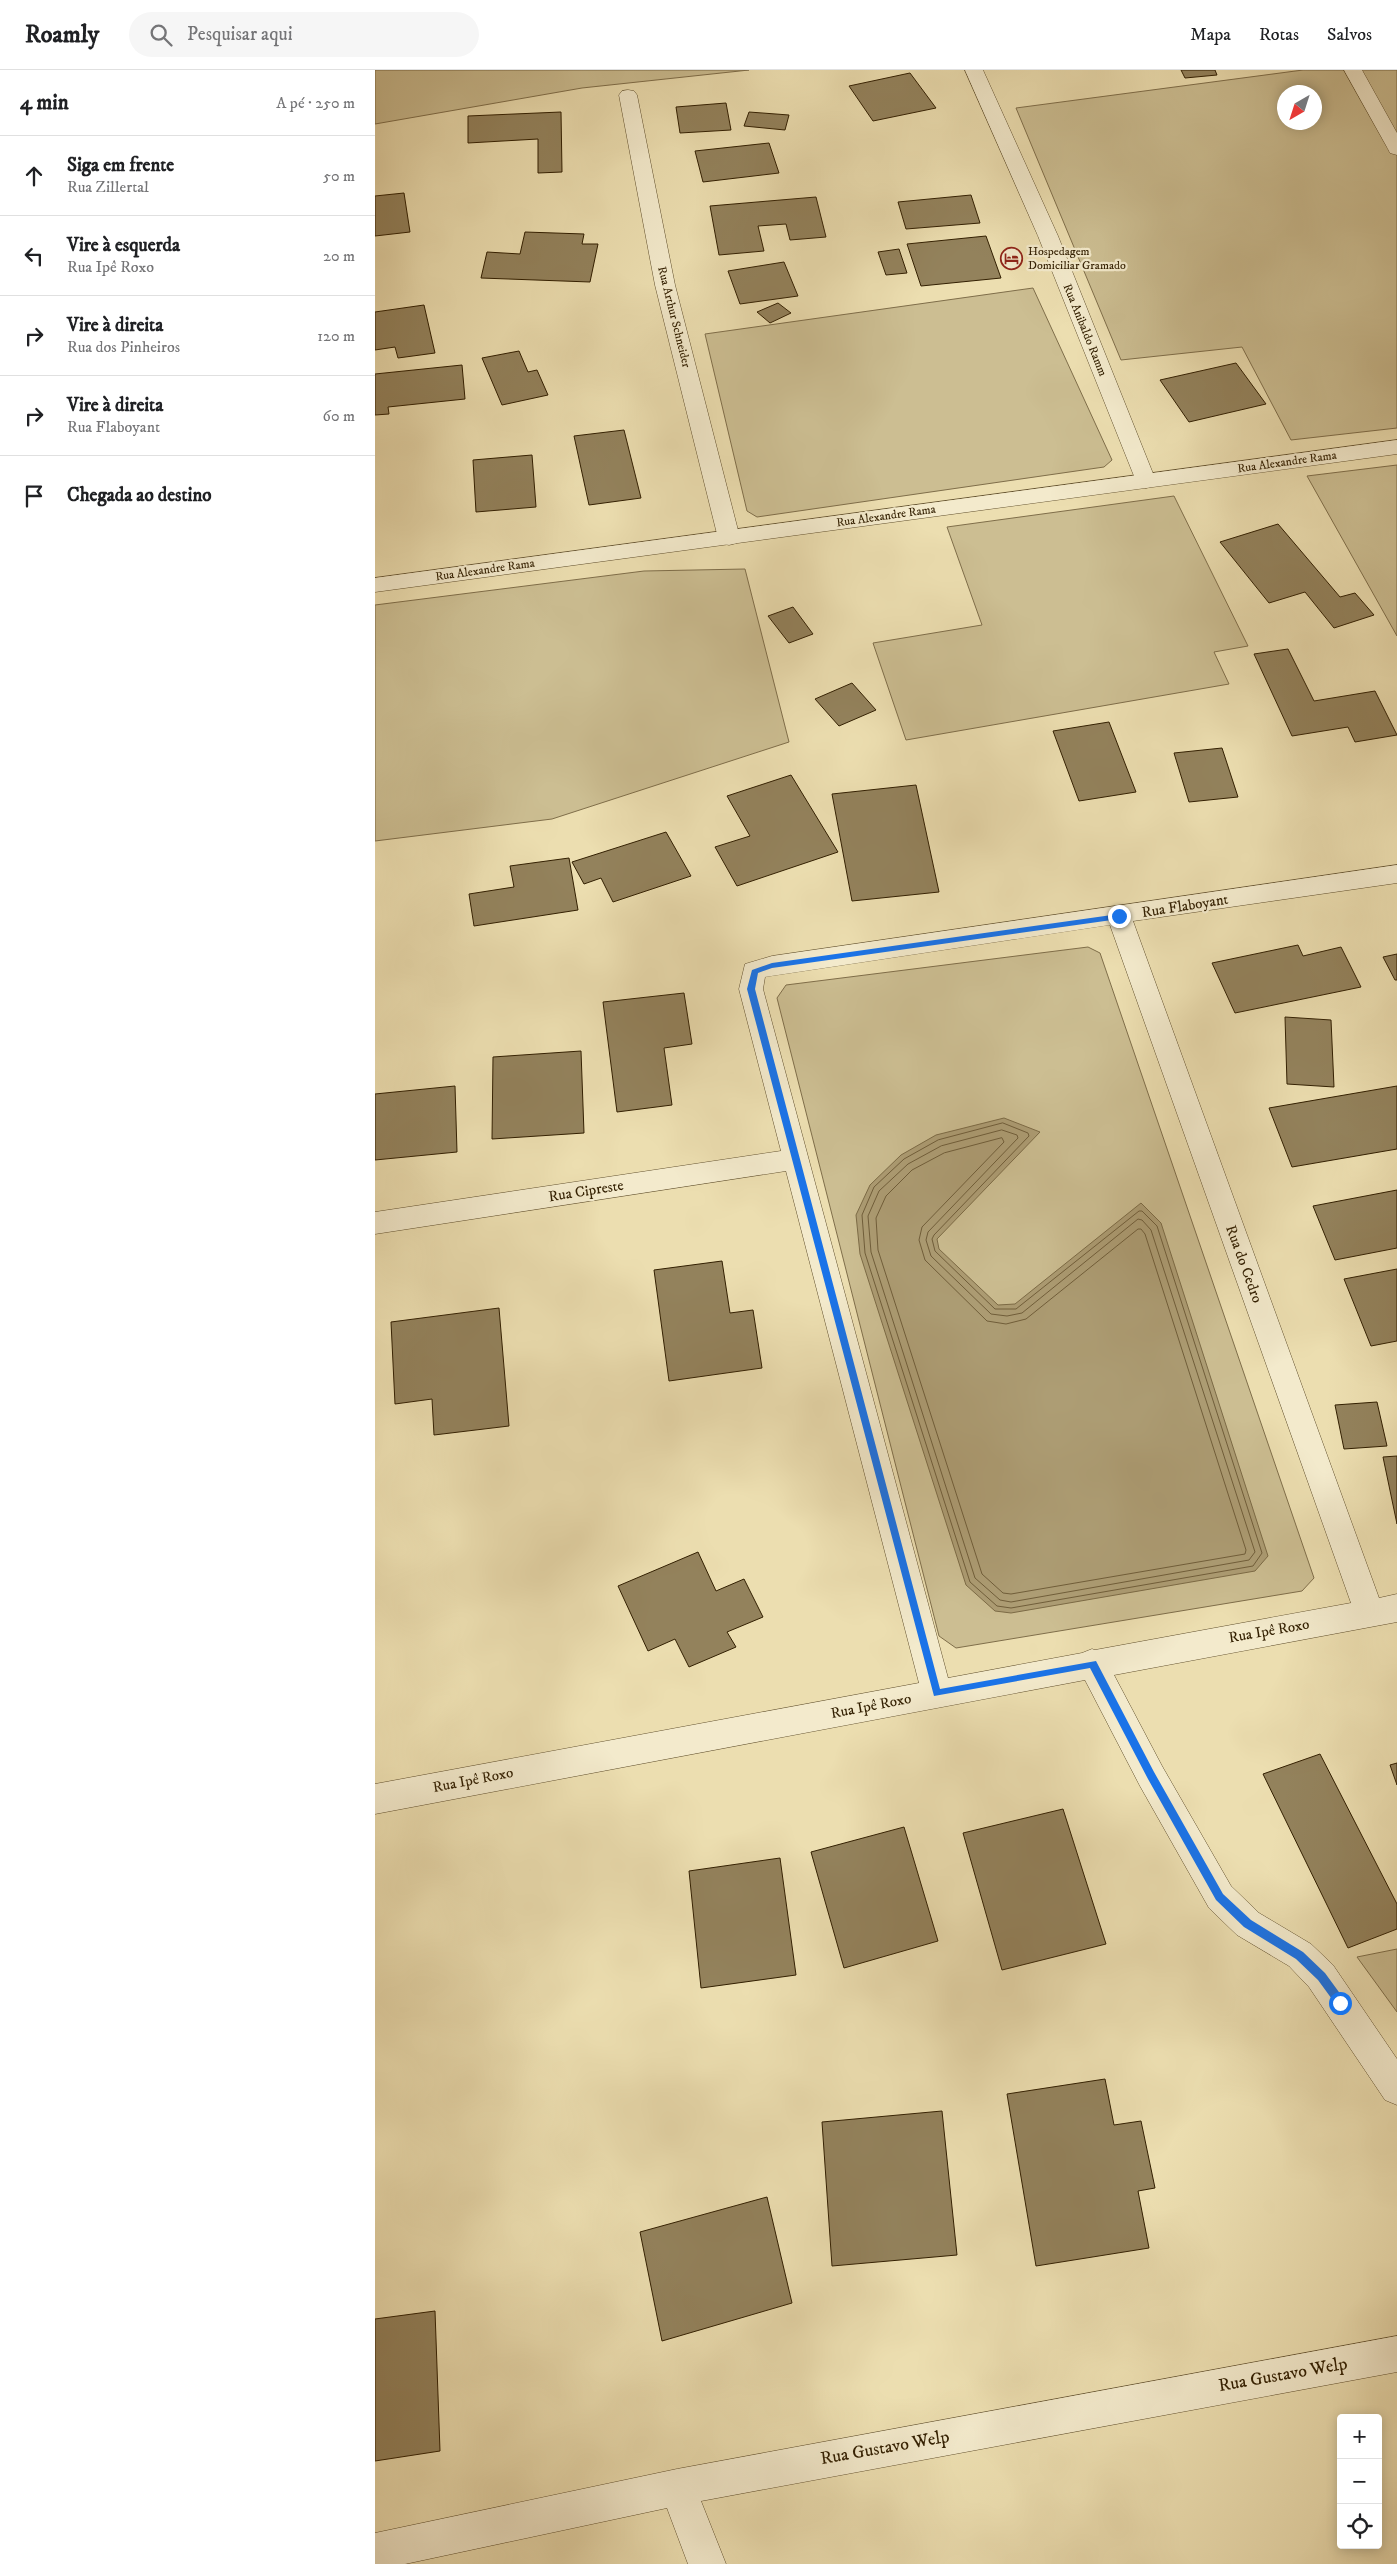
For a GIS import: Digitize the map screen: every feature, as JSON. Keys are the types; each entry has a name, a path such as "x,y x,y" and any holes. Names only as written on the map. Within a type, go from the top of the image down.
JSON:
{"street":[{"name":"Rua Anibaldo Ramm","path":"974,70 1048,236 1146,481"},
{"path":"1353,70 1397,149"},
{"name":"Rua Arthur Schneider","path":"628,95 665,285 729,538"},
{"name":"Rua Alexandre Rama","path":"375,585 1397,447"},
{"name":"Rua Flaboyant","path":"796,1159 751,989 754,972 772,965 1119,916 1397,874"},
{"name":"Rua do Cedro","path":"1119,916 1383,1610"},
{"path":"796,1159 937,1694"},
{"name":"Rua Cipreste","path":"375,1223 796,1159"},
{"name":"Rua Ipê Roxo","path":"375,1799 1383,1610"},
{"path":"1092,1664 1160,1792 1220,1897 1248,1924 1300,1956 1321,1976 1397,2088"},
{"name":"Rua Gustavo Welp","path":"375,2552 677,2487 1397,2354"},
{"path":"677,2487 707,2564"}],"shaded area":[{"path":"375,70 749,70 582,88 375,124"},
{"path":"1303,70 1397,70 1397,428 1291,440 1242,347 1121,360 1016,108"},
{"path":"1033,288 1112,460 1104,467 757,517 747,511 705,334"},
{"path":"1397,465 1397,636 1307,476"},
{"path":"1174,496 1248,646 1214,652 1229,684 906,740 873,643 982,625 947,527"},
{"path":"745,569 789,742 552,819 375,841 375,605 644,571"},
{"path":"1088,947 1100,953 1314,1578 1302,1591 956,1648 939,1636 777,998 786,985"},
{"path":"1397,1949 1397,2012 1357,1957"}],"water":[{"path":"1004,1118 1040,1132 937,1239 939,1249 998,1305 1015,1304 1141,1203 1161,1223 1268,1556 1255,1571 1011,1613 995,1611 966,1585 860,1254 856,1215 870,1185 901,1155 936,1135"}],"building":[{"path":"1181,70 1215,70 1217,75 1185,78"},
{"path":"910,73 936,108 873,121 849,86"},
{"path":"726,103 731,130 680,133 676,107"},
{"path":"561,112 562,172 538,173 538,139 468,143 468,116"},
{"path":"749,112 789,115 785,130 744,126"},
{"path":"769,143 779,173 703,182 695,151"},
{"path":"404,193 410,232 375,236 375,196"},
{"path":"971,195 980,223 906,229 898,202"},
{"path":"816,197 826,237 790,240 786,224 758,226 764,251 719,255 710,206"},
{"path":"525,232 584,234 582,244 598,244 590,282 481,278 487,252 520,254"},
{"path":"986,236 1001,278 921,286 907,244"},
{"path":"899,249 907,273 886,275 878,252"},
{"path":"784,262 798,296 740,304 728,271"},
{"path":"778,303 791,313 770,323 757,312"},
{"path":"424,305 435,353 398,358 395,347 375,350 375,312"},
{"path":"519,351 528,372 537,370 548,395 502,405 482,358"},
{"path":"1236,363 1266,404 1189,422 1160,380"},
{"path":"462,365 465,399 388,407 389,414 375,415 375,374"},
{"path":"624,430 641,498 589,505 574,436"},
{"path":"532,455 536,507 476,512 473,460"},
{"path":"1278,524 1340,597 1355,593 1374,615 1334,628 1305,592 1269,603 1220,542"},
{"path":"793,607 813,634 789,643 768,616"},
{"path":"1288,649 1314,701 1375,691 1397,735 1355,742 1348,727 1292,736 1254,654"},
{"path":"852,683 876,710 839,726 815,699"},
{"path":"1109,722 1136,792 1079,801 1053,731"},
{"path":"1222,748 1238,797 1189,802 1174,753"},
{"path":"791,775 838,852 737,886 715,847 750,836 727,796"},
{"path":"916,785 939,892 852,901 832,794"},
{"path":"666,832 691,876 613,902 601,878 584,884 572,862"},
{"path":"569,858 578,910 474,926 469,894 514,887 510,866"},
{"path":"1298,945 1303,956 1341,947 1361,987 1235,1013 1212,963"},
{"path":"1397,954 1397,980 1395,980 1383,957"},
{"path":"684,993 692,1044 664,1048 672,1105 617,1112 603,1002"},
{"path":"1285,1017 1331,1020 1334,1087 1287,1084"},
{"path":"581,1051 584,1133 492,1139 493,1057"},
{"path":"455,1086 457,1152 375,1160 375,1094"},
{"path":"1397,1086 1397,1149 1292,1167 1269,1108"},
{"path":"1397,1190 1397,1248 1335,1260 1313,1206"},
{"path":"722,1261 730,1313 753,1310 762,1368 669,1381 654,1270"},
{"path":"1397,1269 1397,1341 1371,1346 1344,1279"},
{"path":"499,1308 509,1426 434,1435 432,1399 395,1404 391,1322"},
{"path":"1377,1402 1387,1446 1344,1449 1335,1405"},
{"path":"1397,1456 1397,1524 1383,1457"},
{"path":"698,1552 716,1591 744,1579 763,1617 727,1632 736,1647 689,1667 675,1639 648,1651 618,1586"},
{"path":"1320,1754 1397,1904 1397,1929 1348,1948 1263,1774"},
{"path":"1397,1763 1397,1785 1390,1765"},
{"path":"1063,1809 1106,1944 1002,1970 963,1833"},
{"path":"904,1827 938,1941 844,1968 811,1852"},
{"path":"780,1858 796,1975 701,1988 689,1871"},
{"path":"1105,2079 1114,2125 1141,2121 1155,2188 1138,2191 1149,2248 1036,2266 1007,2094"},
{"path":"942,2111 957,2255 832,2266 822,2122"},
{"path":"767,2197 792,2303 662,2341 640,2232"},
{"path":"435,2311 440,2451 375,2461 375,2319"}],"place":[{"name":"Hospedagem Domiciliar Gramado","path":"1012,258"}],"route":[{"path":"1119,916 772,965 754,972 751,989 937,1694 1092,1664 1192,1851 1220,1897 1248,1924 1300,1956 1321,1976 1340,2003"}]}
